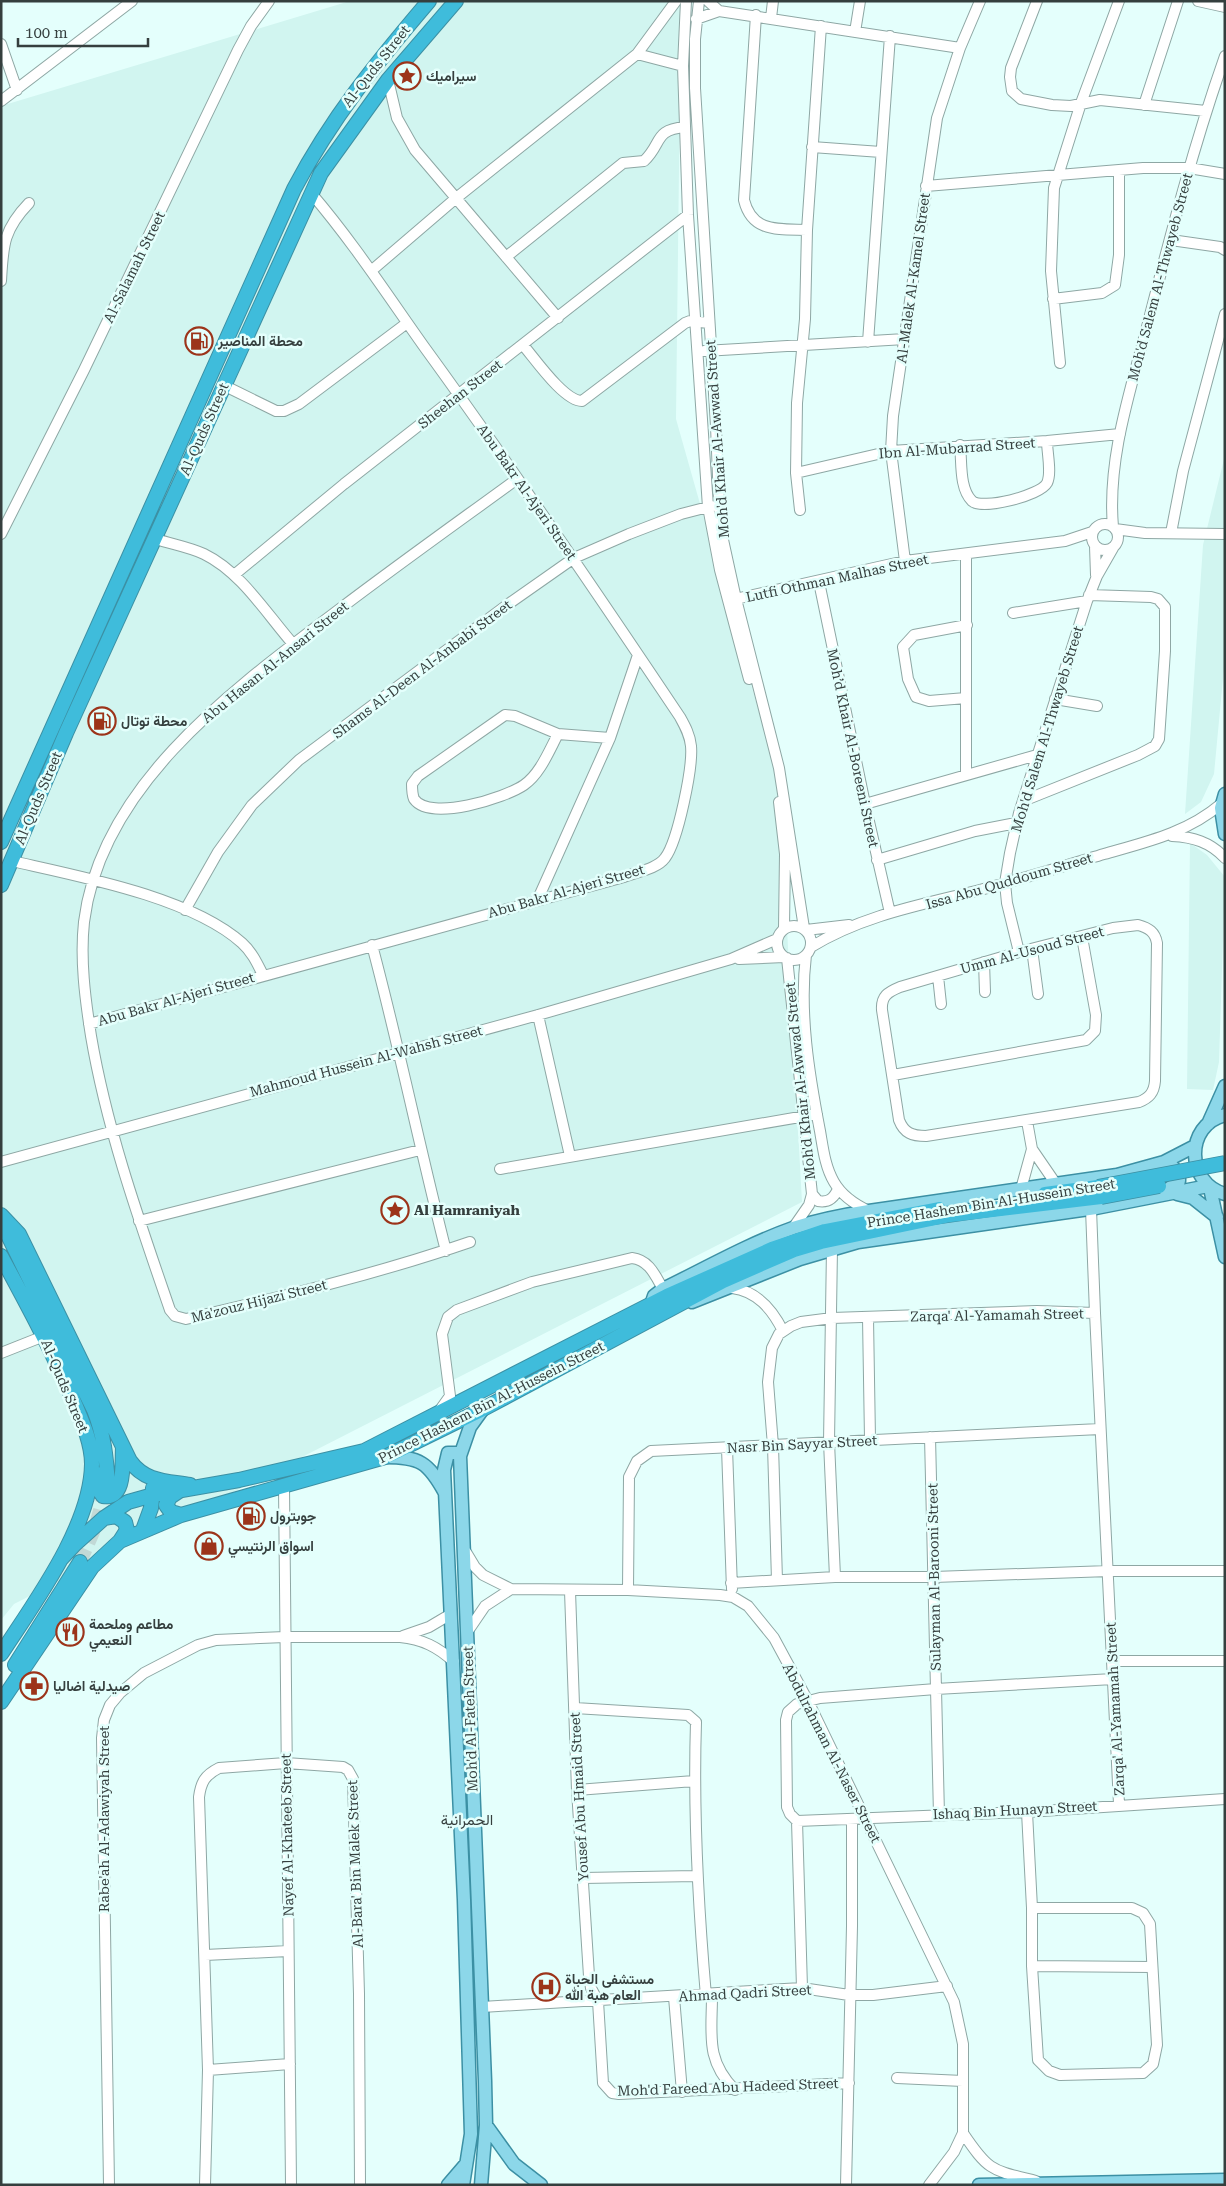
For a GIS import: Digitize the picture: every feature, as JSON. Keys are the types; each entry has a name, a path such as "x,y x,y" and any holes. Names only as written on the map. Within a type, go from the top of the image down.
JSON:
{"highway":[{"name":"Al-Quds Street","path":"1,842 294,189 321,140 370,70 429,1"},
{"name":"Al-Quds Street","path":"1,885 66,733 156,539 223,385 311,193 332,154 388,80 456,1"},
{"name":"Prince Hashem Bin Al-Hussein Street","path":"61,1560 75,1544 104,1518 128,1502 154,1494 239,1480 364,1451 651,1305 772,1249 825,1231 911,1212 1100,1192 1225,1163"},
{"name":"Prince Hashem Bin Al-Hussein Street","path":"1,1702 92,1567 120,1541 144,1530 181,1515 385,1457 483,1409 723,1281 794,1250 821,1242 950,1215 1225,1173"},
{"path":"1,1215 19,1234 123,1448 136,1470 152,1480 198,1486"},
{"name":"Al-Quds Street","path":"1,1221 94,1410 104,1441 108,1484"},
{"name":"Al-Quds Street","path":"1,1256 44,1336 83,1423 92,1464 82,1512 61,1560 1,1654"},
{"path":"92,1464 100,1493 103,1496 111,1496 120,1487 123,1448"},
{"path":"144,1530 154,1494 152,1480"},
{"path":"180,1490 170,1497 166,1506 171,1512 181,1515"},
{"path":"104,1518 116,1516 125,1522 127,1530 120,1541"},
{"path":"1,1687 80,1562"}],"main road":[{"path":"1223,799 1225,834"},
{"path":"1224,1089 1208,1124 1200,1134 1195,1146 1196,1168 1209,1187 1221,1225 1225,1257"},
{"path":"1208,1124 1225,1115"},
{"name":"Prince Hashem Bin Al-Hussein Street","path":"651,1305 654,1296 663,1289 757,1243 793,1228 869,1211 1117,1175 1164,1162 1195,1146"},
{"path":"1158,1196 1179,1181 1177,1170 1164,1162"},
{"path":"1209,1187 1225,1194"},
{"name":"Prince Hashem Bin Al-Hussein Street","path":"677,1306 732,1288 758,1275 832,1248 972,1224 1091,1209 1209,1187"},
{"path":"1175,1193 1193,1198 1221,1225"},
{"name":"Moh'd Al-Fateh Street","path":"481,2185 486,2125 470,1741 466,1552 460,1456 470,1427 483,1409"},
{"name":"Moh'd Al-Fateh Street","path":"460,1456 453,1452 448,1453 445,1458 445,1493 454,1662 471,2134 463,2185"},
{"path":"385,1457 410,1457 420,1462 439,1482 445,1493"},
{"path":"486,2125 514,2164 541,2185"},
{"path":"448,2185 466,2164"},
{"path":"1201,2180 1225,2172"},
{"path":"978,2185 1043,2182 1139,2184 1225,2180"}],"street":[{"path":"1,101 132,1"},
{"name":"Al-Salamah Street","path":"1,534 84,370 197,132 251,26 269,1"},
{"path":"371,271 455,199 636,54 676,1"},
{"name":"Moh'd Khair Al-Awwad Street","path":"686,1 683,66 688,215 694,322 713,506 732,600 777,785 785,854 784,928"},
{"name":"Moh'd Khair Al-Awwad Street","path":"699,1 696,19 695,88 716,426 713,506"},
{"path":"708,1 720,11"},
{"path":"771,18 772,1"},
{"path":"855,32 860,1"},
{"name":"Al-Malek Al-Kamel Street","path":"905,561 891,451 893,416 937,118 960,48 980,1"},
{"path":"1037,1 1011,68 1012,91 1021,99 1044,104 1071,106 1100,100 1206,111"},
{"path":"1060,363 1053,299 1051,237 1056,177 1119,1"},
{"path":"1144,105 1178,1"},
{"path":"1198,1 1225,7"},
{"path":"696,19 720,11 756,15 960,48"},
{"path":"756,15 744,200 747,211 761,225 771,228 807,230"},
{"path":"800,510 796,473 798,403 812,147 821,26"},
{"path":"868,342 890,36"},
{"path":"1,44 5,67 17,90"},
{"path":"636,54 683,66"},
{"name":"Moh'd Salem Al-Thwayeb Street","path":"1114,528 1111,500 1120,434 1189,168 1225,56"},
{"path":"388,80 402,128 415,150 558,318"},
{"path":"506,257 623,163 644,161 664,132 670,129 685,127"},
{"path":"812,147 881,152"},
{"path":"926,186 1119,172 1143,168 1189,168 1225,174"},
{"path":"1053,299 1102,293 1115,285 1118,277 1119,256 1119,172"},
{"name":"Abu Bakr Al-Ajeri Street","path":"89,1024 624,877 650,867 666,858 671,847 687,784 691,746 688,732 680,717 574,558 459,394 371,271 311,193"},
{"path":"1,281 2,249 7,232 28,203"},
{"name":"Sheehan Street","path":"234,575 459,394 688,215"},
{"path":"1171,240 1220,247 1225,250"},
{"path":"1171,533 1183,471 1225,314"},
{"path":"522,345 570,398 582,401 680,326 690,321 709,323"},
{"path":"223,385 276,412 284,411 299,404 407,323"},
{"path":"697,352 905,339"},
{"name":"Ibn Al-Mubarrad Street","path":"796,473 891,451 1047,442 1120,434"},
{"path":"960,446 965,489 972,500 980,504 1030,496 1041,490 1048,478 1047,442"},
{"name":"Abu Hasan Al-Ansari Street","path":"112,1131 96,1065 89,1024 83,968 83,940 84,921 93,880 121,819 141,789 180,741 209,713 293,644 517,479"},
{"name":"Moh'd Salem Al-Thwayeb Street","path":"1101,524 1111,500"},
{"name":"Shams Al-Deen Al-Anbabi Street","path":"185,910 218,852 252,805 299,760 574,558 629,534 713,506"},
{"path":"1145,533 1100,550 1094,545 1092,532 1101,524 1145,533 1225,534"},
{"path":"1114,528 1115,544"},
{"name":"Lutfi Othman Malhas Street","path":"1065,542 1092,532"},
{"path":"156,539 203,554 234,575 293,644"},
{"name":"Lutfi Othman Malhas Street","path":"732,600 819,582 905,561 1065,542 1094,545"},
{"name":"Moh'd Salem Al-Thwayeb Street","path":"1019,952 1007,903 1005,884 1016,824 1088,598 1096,576 1115,544"},
{"name":"Moh'd Salem Al-Thwayeb Street","path":"1094,545 1096,576"},
{"path":"966,554 966,774"},
{"name":"Moh’d Khair Al-Boreeni Street","path":"819,582 864,804 890,913"},
{"path":"1013,613 1088,598 1151,597 1158,599 1165,607 1159,739 1155,746 1138,755 1023,801"},
{"name":"Moh'd Khair Al-Awwad Street","path":"732,600 780,768 805,929"},
{"path":"966,698 929,701 916,698 908,679 903,647 914,635 967,626"},
{"path":"537,901 610,738 638,655"},
{"path":"1055,699 1097,706"},
{"path":"558,734 530,780 514,790 467,806 442,809 431,808 414,799 412,784 418,776 505,715 516,716 558,734 610,738"},
{"path":"864,804 1037,755"},
{"name":"Issa Abu Quddoum Street","path":"809,952 852,925 890,913 1005,884 1166,836 1195,823 1223,799"},
{"path":"877,860 975,831 1016,824"},
{"name":"Issa Abu Quddoum Street","path":"1166,836 1185,836 1204,842 1225,858"},
{"path":"12,861 93,880 185,910 227,931 252,954 263,975"},
{"name":"Issa Abu Quddoum Street","path":"805,929 852,925"},
{"name":"Umm Al-Usoud Street","path":"1138,925 1151,930 1156,936 1155,1087 1148,1097 1139,1102 926,1136 912,1135 905,1131 899,1120 882,1010 883,998 888,992 900,987 1019,952 1113,928 1138,925"},
{"path":"798,926 805,929 812,941 809,952 797,960 785,958 778,949 777,939 784,928 798,926"},
{"path":"893,1075 1086,1040 1094,1031 1096,1015 1082,937"},
{"name":"Mahmoud Hussein Al-Wahsh Street","path":"1,1162 538,1015 731,959 777,939"},
{"path":"372,945 400,1052 420,1150 446,1251"},
{"path":"1032,949 1038,994"},
{"name":"Moh'd Khair Al-Awwad Street","path":"809,952 804,974 805,1026 817,1114 828,1167 838,1189 852,1202 869,1211"},
{"name":"Moh'd Khair Al-Awwad Street","path":"785,958 812,1194 809,1205 793,1228"},
{"name":"Mahmoud Hussein Al-Wahsh Street","path":"731,959 785,958"},
{"path":"984,962 985,992"},
{"path":"938,976 941,1004"},
{"path":"538,1015 570,1156"},
{"path":"500,1169 817,1114"},
{"path":"1027,1121 1032,1149 1056,1184"},
{"name":"Ma'zouz Hijazi Street","path":"112,1131 139,1221 170,1310 175,1316 186,1319 446,1251 470,1242"},
{"path":"1021,1189 1032,1149"},
{"path":"139,1221 420,1150"},
{"path":"812,1194 818,1201 827,1202 835,1196 838,1189"},
{"path":"1091,1209 1095,1313"},
{"path":"832,1248 829,1442 835,1576"},
{"path":"436,1413 447,1402 449,1390 442,1334 448,1317 457,1310 532,1282 632,1258 639,1259 649,1265 663,1289"},
{"path":"732,1288 744,1289 762,1301 784,1331 775,1340 770,1360 768,1382 773,1446 777,1580"},
{"name":"Zarqa' Al-Yamamah Street","path":"784,1331 801,1322 832,1318 1037,1311 1095,1313 1120,1804"},
{"path":"868,1318 870,1439"},
{"path":"1,1353 44,1336"},
{"path":"449,1390 454,1398 463,1399"},
{"name":"Nasr Bin Sayyar Street","path":"628,1590 630,1477 637,1461 651,1452 1100,1428"},
{"name":"Sulayman Al-Barooni Street","path":"930,1437 936,1689 1113,1679"},
{"path":"466,1552 475,1567 483,1575 511,1589 628,1590 733,1597 727,1448"},
{"name":"Nayef Al-Khateeb Street","path":"284,1486 291,2185"},
{"path":"731,1583 835,1576 934,1577 1109,1571 1225,1571"},
{"path":"468,1631 485,1606 511,1589"},
{"name":"Yousef Abu Hmaid Street","path":"570,1591 577,1790 589,1976 591,1988 598,2001"},
{"name":"Abdulrahman Al-Naser Street","path":"733,1597 748,1606 766,1626 808,1701 947,1986 960,2022 964,2080 963,2134 954,2152 929,2185"},
{"name":"Rabe'ah Al-Adawiyah Street","path":"400,1637 429,1627 451,1614"},
{"name":"Rabe'ah Al-Adawiyah Street","path":"109,2185 102,1738 104,1720 110,1705 120,1693 144,1673 182,1652 216,1640 285,1637 400,1637 430,1644 454,1662"},
{"path":"1113,1661 1225,1662"},
{"path":"802,1988 797,1821 790,1814 787,1807 786,1720 788,1712 792,1707 808,1701 936,1689 939,1815"},
{"path":"574,1708 688,1715 696,1722 694,1782 696,1876 709,1996 713,2055 721,2075 735,2090"},
{"name":"Al-Bara' Bin Malek Street","path":"205,2185 208,2070 199,1797 201,1785 210,1773 219,1768 286,1764 343,1767 348,1770 353,1779 359,1994 360,2185"},
{"path":"577,1790 694,1782"},
{"name":"Ishaq Bin Hunayn Street","path":"797,1821 1027,1812 1120,1804 1225,1799"},
{"path":"1027,1812 1032,1908 1032,1966 1038,2060 1049,2071 1073,2075 1138,2075 1153,2064 1157,2045 1150,1924 1148,1918 1136,1909 1032,1908"},
{"path":"846,2185 852,1926 852,1819"},
{"path":"583,1878 696,1876"},
{"path":"205,1955 288,1951"},
{"path":"1032,1966 1152,1967"},
{"name":"Ahmad Qadri Street","path":"482,2007 709,1996 802,1988 849,1995 900,1993 947,1986"},
{"path":"674,1997 682,2092"},
{"name":"Moh'd Fareed Abu Hadeed Street","path":"598,2001 603,2083 607,2089 619,2094 735,2090 848,2083"},
{"path":"208,2070 290,2064"},
{"path":"897,2078 964,2080"},
{"path":"963,2134 990,2167 999,2172 1043,2182"}],"shaded area":[{"path":"350,1 681,1 676,419 779,783 802,1202 14,1604 1,1620 1,106"},
{"path":"1225,455 1225,657 1214,774 1201,802 1185,814 1203,545"},
{"path":"1190,843 1207,855 1225,877 1219,1062 1213,1090 1187,1089"}],"tunnel":[{"path":"80,1562 96,1525 107,1485"}],"place":[{"name":"سيراميك","path":"407,76"},
{"name":"محطة المناصير","path":"199,341"},
{"name":"محطة توتال","path":"102,721"},
{"name":"Al Hamraniyah","path":"395,1210"},
{"name":"جوبترول","path":"251,1516"},
{"name":"اسواق الرنتيسي","path":"209,1546"},
{"name":"مطاعم وملحمة النعيمي","path":"70,1632"},
{"name":"صيدلية اضاليا","path":"34,1686"},
{"name":"مستشفى الحياة العام هبة الله","path":"546,1987"}],"district":[{"name":"الحمرانية","path":"467,1820"}]}
